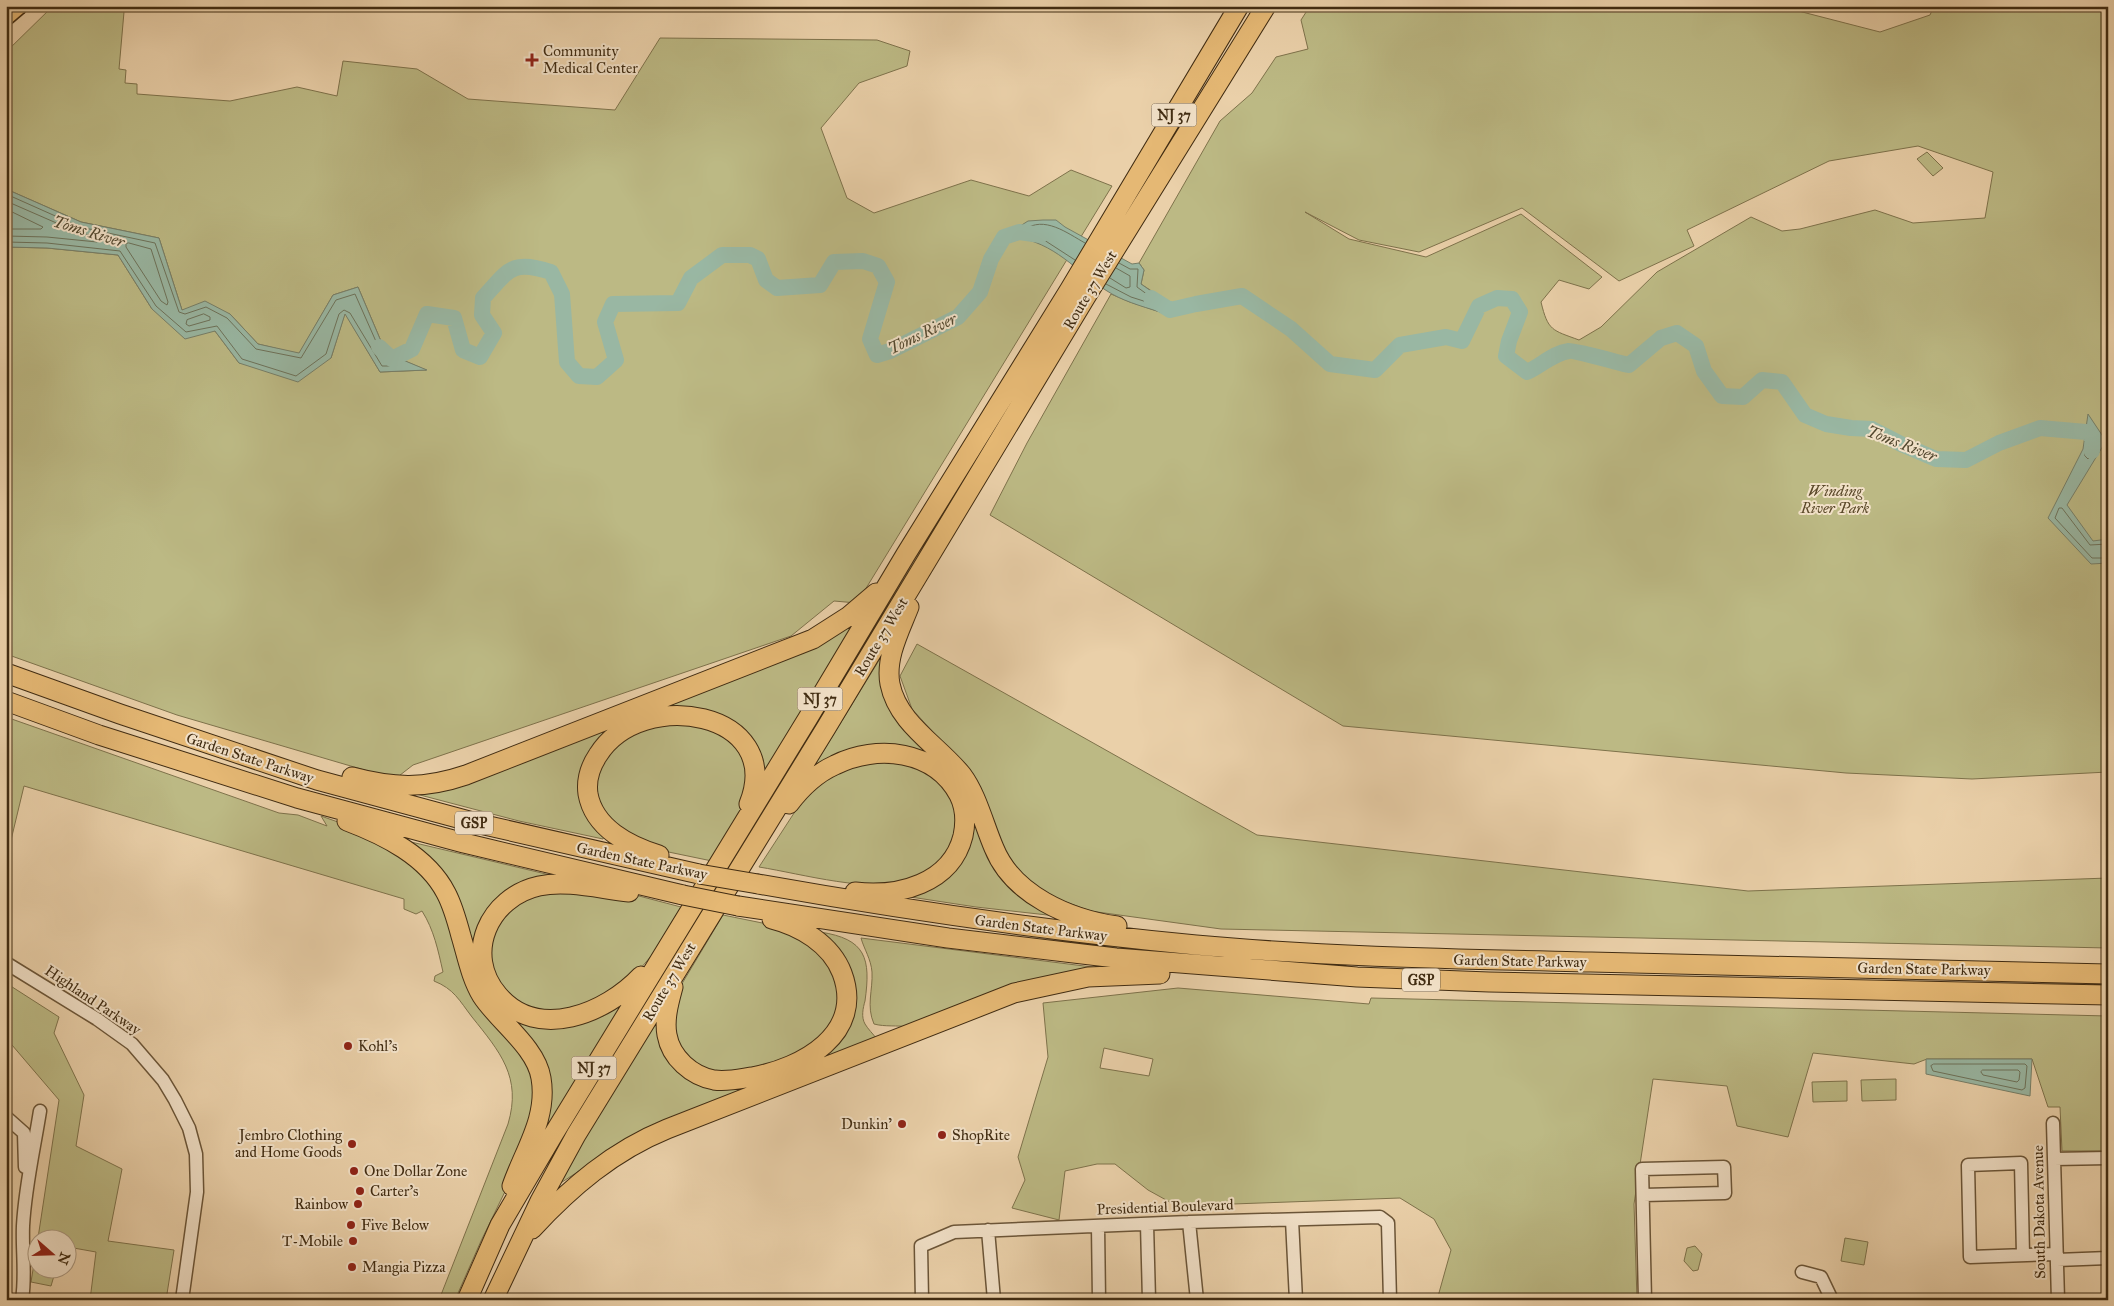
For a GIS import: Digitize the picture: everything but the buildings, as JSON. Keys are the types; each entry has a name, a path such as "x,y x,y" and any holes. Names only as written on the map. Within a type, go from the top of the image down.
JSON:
{"highway":[{"name":"Route 37 West","path":"493,1300 519,1242 576,1135 924,564 1117,228 1239,6"},
{"name":"Route 37 West","path":"1117,228 1268,6"},
{"name":"Route 37 West","path":"467,1300 500,1225 906,554 1078,294"},
{"path":"253,758 303,765 392,785 419,786 449,781 813,639 870,600 885,584 906,554"},
{"path":"924,564 893,649 890,673 893,693 896,703 907,718 965,779 997,856 1019,885 1050,905 1106,924 1344,954"},
{"name":"Garden State Parkway","path":"6,673 120,714 317,780 461,819 699,874 881,906 1072,932 1197,945 1344,954 1476,960 2108,974"},
{"name":"Garden State Parkway","path":"6,701 99,735 243,782 464,843 683,895 738,906 948,938 1124,959 1358,977 1489,982 2108,995"},
{"path":"699,874 629,843 612,832 595,814 588,793 588,773 598,754 610,740 623,729 637,722 668,716 684,716 711,721 732,731 745,744 751,756 754,784 750,802 732,843"},
{"path":"758,884 814,885 870,893 910,888 936,876 953,858 962,839 964,816 962,802 956,790 947,777 936,767 910,756 876,753 850,758 825,770 808,784 780,814 766,825"},
{"path":"243,782 360,826 388,840 420,862 445,891 453,908 476,985 487,1002 532,1057 541,1079 541,1101 536,1130 514,1182 500,1225"},
{"path":"666,950 627,990 611,1002 582,1015 554,1019 523,1013 502,999 488,978 482,951 486,930 497,910 513,896 532,888 549,885 575,886 650,894 683,895"},
{"path":"679,966 667,1013 667,1036 678,1058 690,1070 699,1075 713,1080 726,1081 771,1073 804,1060 830,1039 841,1022 846,999 842,974 836,960 818,942 797,928 755,914 738,906"},
{"path":"519,1242 557,1202 584,1178 614,1156 640,1141 922,1028 1030,988 1088,977 1139,973 1269,981 1442,984 1489,982"}],"main road":[{"path":"6,18 19,6"}],"street":[{"name":"Highland Parkway","path":"6,963 97,1019 132,1044 164,1080 175,1100 189,1128 196,1154 197,1192 182,1300"},
{"path":"22,1300 24,1286 24,1212 40,1111"},
{"path":"6,1117 24,1133 26,1192"},
{"name":"South Dakota Avenue","path":"2053,1122 2058,1300"},
{"path":"2054,1159 2108,1158"},
{"path":"2023,1255 2021,1163 1968,1165 1970,1257 2023,1255 2108,1258"},
{"path":"1643,1195 1725,1193 1724,1167 1642,1169 1645,1300"},
{"name":"Presidential Boulevard","path":"922,1300 921,1246 954,1232 1189,1222 1380,1217 1388,1223 1390,1300"},
{"path":"1292,1220 1296,1300"},
{"path":"1189,1222 1198,1300"},
{"path":"1147,1224 1149,1300"},
{"path":"1098,1226 1099,1300"},
{"path":"988,1230 994,1300"},
{"path":"1802,1272 1820,1277 1832,1300"}],"green space":[{"path":"53,6 113,6 124,12 119,69 126,70 125,83 137,84 137,94 230,101 297,87 337,96 343,61 417,69 468,99 615,110 660,38 877,40 910,51 907,66 859,83 821,128 847,198 874,213 971,180 1029,196 1071,170 1112,186 857,603 834,601 791,636 413,765 395,779 177,715 6,654 6,247 47,248 118,255 152,309 215,331 239,363 331,358 345,313 380,372 426,370 386,353 358,287 333,295 299,354 258,344 230,314 182,310 159,238 81,222 6,189 6,52"},
{"name":"Winding River Park","path":"1310,6 1779,6 1880,32 1930,15 1934,6 2108,6 2108,772 1972,779 1846,773 1343,726 990,515 1027,443 1111,294 1166,314 1174,306 1141,284 1144,270 1139,263 1220,121 1252,93 1276,57 1308,49 1301,20","holes":["1918,146 1993,172 1985,218 1913,223 1875,210 1800,229 1782,231 1751,217 1657,272 1601,327 1579,340 1552,328 1546,319 1541,302 1559,280 1589,289 1602,277 1521,214 1426,257 1349,239 1305,212 1359,240 1419,252 1522,208 1619,281 1694,246 1687,230 1829,161"]},
{"path":"1927,152 1943,168 1933,176 1917,159"},
{"path":"854,624 759,784 756,757 678,710 588,760 604,836 603,839 519,821 401,790"},
{"path":"889,644 885,671 947,766 993,857 1056,916 976,907 904,896 915,891 968,830 930,758 813,768"},
{"path":"917,644 1257,835 1748,891 2108,878 2108,948 1221,929 1090,911 1042,893 1007,859 975,778 912,709 900,676"},
{"path":"6,717 279,813 298,815 327,826 321,816 352,827 425,872 527,1057 537,1097 514,1173 455,1300 439,1300 508,1124 512,1107 512,1092 506,1066 491,1042 456,996 447,988 434,981 435,976 443,972 433,933 422,911 416,914 404,909 404,899 24,786 6,861"},
{"path":"654,723 717,728 748,760 746,801 712,861 654,849 605,819 594,784 608,750"},
{"path":"884,759 918,766 937,777 949,791 956,809 958,828 950,852 936,867 913,880 896,884 877,885 837,881 759,867 809,790 856,762"},
{"path":"407,841 567,879 517,888 478,951 522,1017 624,1001 534,1150 547,1098 488,996 458,906"},
{"path":"578,889 639,896 681,907 652,955 634,976 596,1005 549,1013 515,1004 490,970 492,928 521,898"},
{"path":"723,915 777,926 824,953 841,989 831,1029 793,1059 719,1074 705,1071 676,1045 674,997"},
{"path":"820,932 847,940 862,953 866,962 867,973 863,1018 866,1026 877,1039 593,1162 559,1184 574,1154 661,1013 681,1069 771,1078 850,1013"},
{"path":"861,938 1100,968 909,1027 874,1024 870,1011 871,967"},
{"path":"6,983 59,1017 54,1033 84,1095 76,1146 122,1169 108,1241 174,1250 166,1300 90,1300 96,1252 78,1249 78,1228 40,1228 59,1100 6,1038"},
{"path":"1178,988 1369,1004 1371,998 2108,1016 2108,1151 2062,1151 2060,1107 2048,1107 2032,1059 1927,1059 1914,1064 1813,1053 1788,1137 1737,1126 1727,1086 1653,1079 1634,1204 1637,1300 1437,1300 1451,1250 1434,1219 1400,1198 1177,1206 1148,1190 1115,1164 1097,1164 1065,1171 1059,1220 1012,1208 1025,1180 1018,1157 1048,1057 1043,1003","holes":["1104,1048 1153,1059 1149,1076 1100,1068"]},
{"path":"1896,1079 1896,1100 1862,1101 1861,1080"},
{"path":"1847,1081 1847,1101 1813,1102 1812,1082"},
{"path":"1845,1238 1868,1242 1864,1265 1841,1261"},
{"path":"1695,1246 1702,1254 1698,1270 1693,1271 1684,1261 1687,1248"},
{"path":"32,1278 53,1278 51,1286 31,1282"}],"water":[{"path":"6,189 81,222 159,238 182,310 205,301 230,314 258,344 299,353 333,295 358,287 386,353 427,370 380,372 345,314 331,358 298,382 239,363 215,331 185,339 152,309 118,255 47,248 6,247"},
{"path":"1056,220 1065,227 1132,264 1139,263 1144,270 1141,284 1174,307 1166,314 1118,297 1100,287 1059,255 1035,242 1021,238 1017,228 1028,221"},
{"path":"2088,414 2106,441 2067,505 2093,541 2108,539 2108,563 2091,564 2048,518 2083,449"},
{"path":"1926,1059 2032,1059 2030,1096 1926,1074"}],"waterway":[{"name":"Toms River","path":"379,347 392,359 412,349 427,314 454,318 463,350 480,357 494,333 482,315 483,298 505,274 512,270 519,267 538,268 551,272 562,294 567,362 579,376 597,377 616,360 605,322 613,304 678,303 691,278 722,255 750,255 758,259 766,280 777,288 820,285 834,262 863,261 878,266 887,282 870,339 877,355 890,351 958,317 980,292 991,259 1004,237 1019,232 1041,235"},
{"name":"Toms River","path":"1151,298 1170,310 1242,296 1291,329 1330,364 1375,370 1400,345 1446,337 1462,341 1479,306 1497,298 1512,299 1520,312 1509,341 1506,356 1527,372 1552,357 1569,351 1629,365 1661,338 1677,333 1696,346 1704,371 1722,396 1743,397 1762,380 1782,382 1805,415 1826,424 1872,429 1936,459 1966,460 1999,443 2040,428 2086,432 2093,438 2092,451"}],"place":[{"name":"Community Medical Center","path":"532,60"},
{"name":"Kohl's","path":"348,1046"},
{"name":"Dunkin'","path":"902,1124"},
{"name":"ShopRite","path":"942,1135"},
{"name":"Jembro Clothing and Home Goods","path":"352,1144"},
{"name":"One Dollar Zone","path":"354,1171"},
{"name":"Carter's","path":"360,1191"},
{"name":"Rainbow","path":"358,1204"},
{"name":"Five Below","path":"351,1225"},
{"name":"T-Mobile","path":"353,1241"},
{"name":"Mangia Pizza","path":"352,1267"}]}
